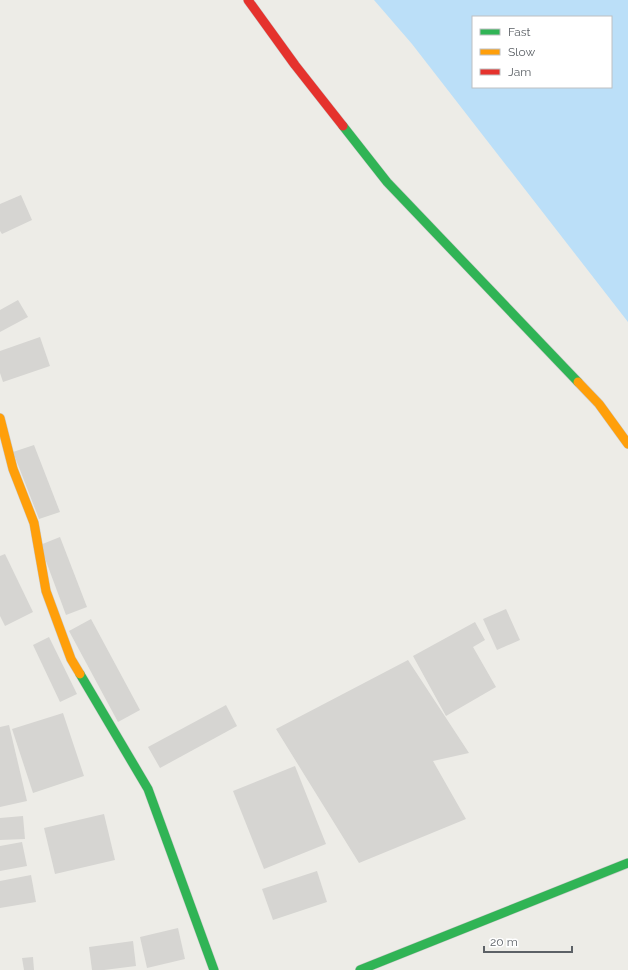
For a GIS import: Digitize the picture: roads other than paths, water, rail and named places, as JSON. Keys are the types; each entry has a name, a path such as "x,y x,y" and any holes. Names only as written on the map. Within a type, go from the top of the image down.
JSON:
{"street":[{"path":"248,0 295,65 387,182 600,404 628,444"},
{"path":"0,418 13,469 34,523 46,591 71,659 148,789 214,970"},
{"path":"360,970 628,863"}],"water":[{"path":"374,0 628,0 628,322 412,44"}]}
